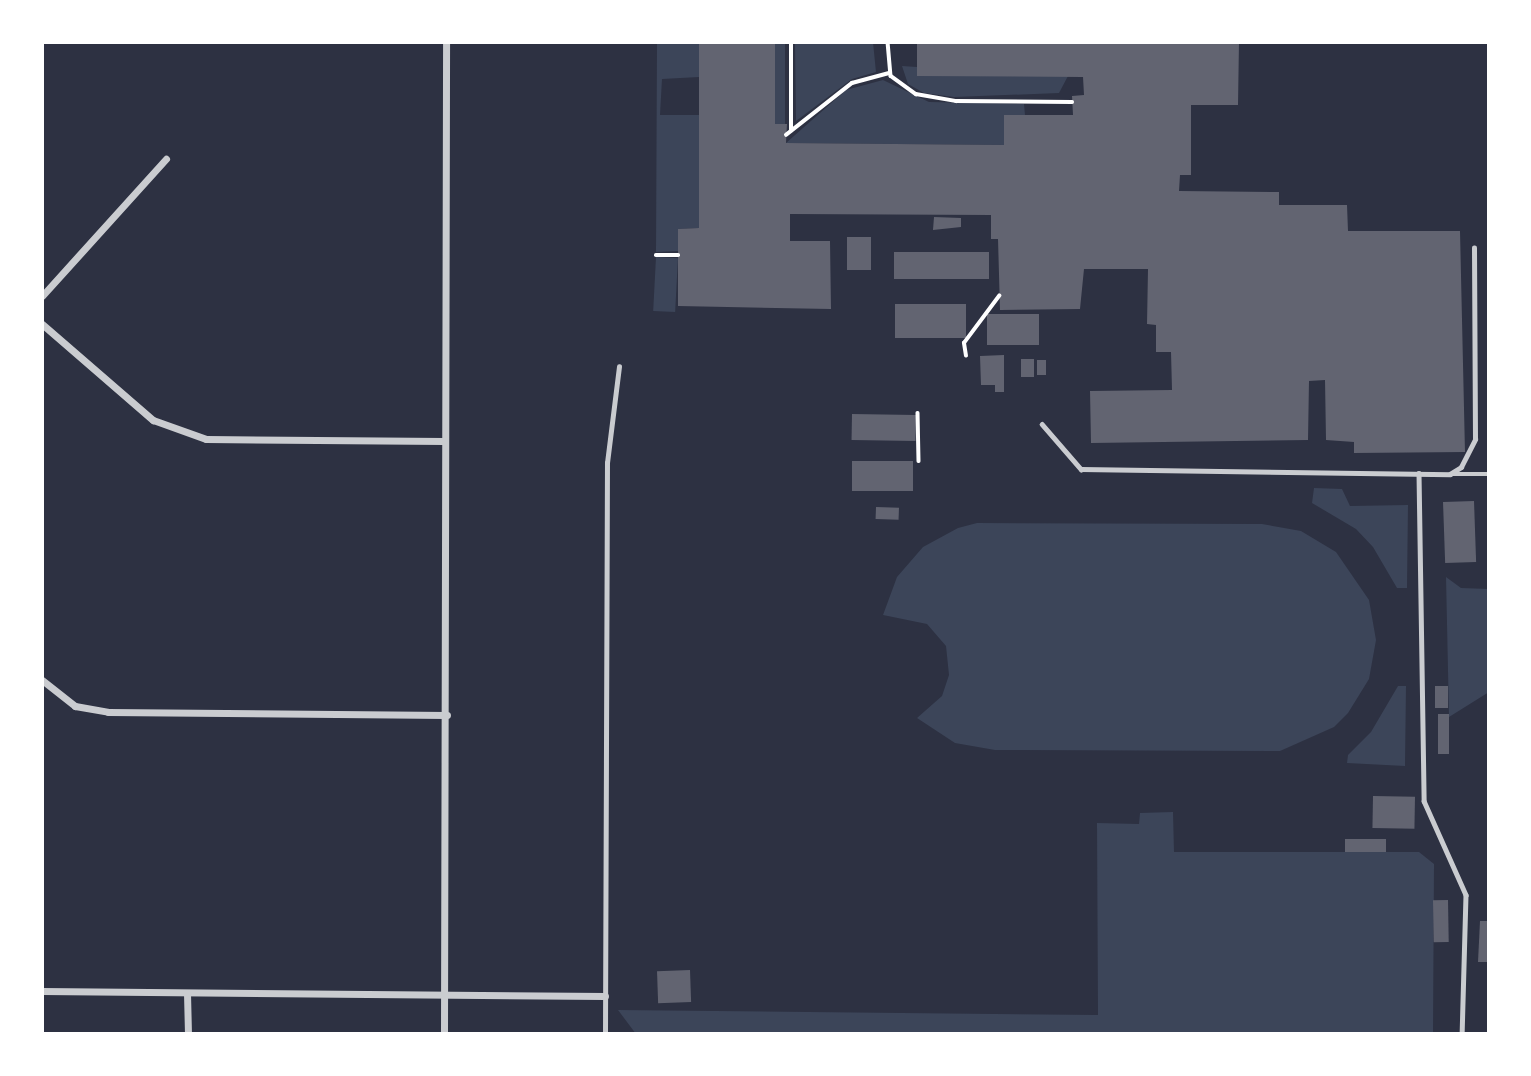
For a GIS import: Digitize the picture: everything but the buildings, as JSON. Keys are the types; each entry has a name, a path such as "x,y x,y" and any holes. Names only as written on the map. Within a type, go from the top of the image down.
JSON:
{"street":[{"path":"444,1034 447,715 444,441 446,42"},
{"path":"42,296 166,159"},
{"path":"42,324 153,420 206,439 444,441"},
{"path":"42,680 75,706 108,712 447,715"},
{"path":"42,991 605,996"},
{"path":"187,993 188,1034"}],"lane":[{"path":"1450,474 1461,467 1475,439 1474,248"},
{"path":"605,1034 607,463 619,367"},
{"path":"1042,424 1081,469 1489,474"},
{"path":"1419,473 1424,802 1466,895 1462,1034"}],"path":[{"path":"791,42 788,133 852,83 889,73"},
{"path":"889,73 888,42 897,42"},
{"path":"889,73 916,94 956,101 1072,102"},
{"path":"656,255 678,255"},
{"path":"966,356 964,343 999,296"},
{"path":"918,413 919,461"}],"shaded area":[{"path":"657,42 699,42 699,77 662,79 660,115 699,115 699,228 678,229 678,251 656,252"},
{"path":"775,42 785,42 785,124 775,124"},
{"path":"795,42 873,42 876,72 852,79 796,121"},
{"path":"902,66 917,67 917,76 1068,76 1059,93 954,97 924,93 908,84"},
{"path":"883,80 929,102 1024,104 1025,115 1004,145 786,143 846,90"},
{"path":"656,257 678,258 675,312 653,311"},
{"path":"1314,488 1342,489 1350,506 1408,505 1407,588 1397,588 1373,547 1356,529 1312,503"},
{"path":"977,523 1262,524 1301,531 1336,552 1369,600 1376,640 1369,679 1348,713 1334,727 1280,751 995,750 955,743 917,718 942,696 949,675 946,646 927,624 883,615 897,577 923,547 958,528"},
{"path":"1446,577 1461,588 1489,589 1489,692 1449,717"},
{"path":"1398,686 1406,686 1405,766 1347,763 1348,755 1371,732"},
{"path":"1173,812 1174,852 1419,852 1434,864 1433,1034 636,1034 618,1010 1098,1015 1097,823 1139,824 1140,813"}]}
